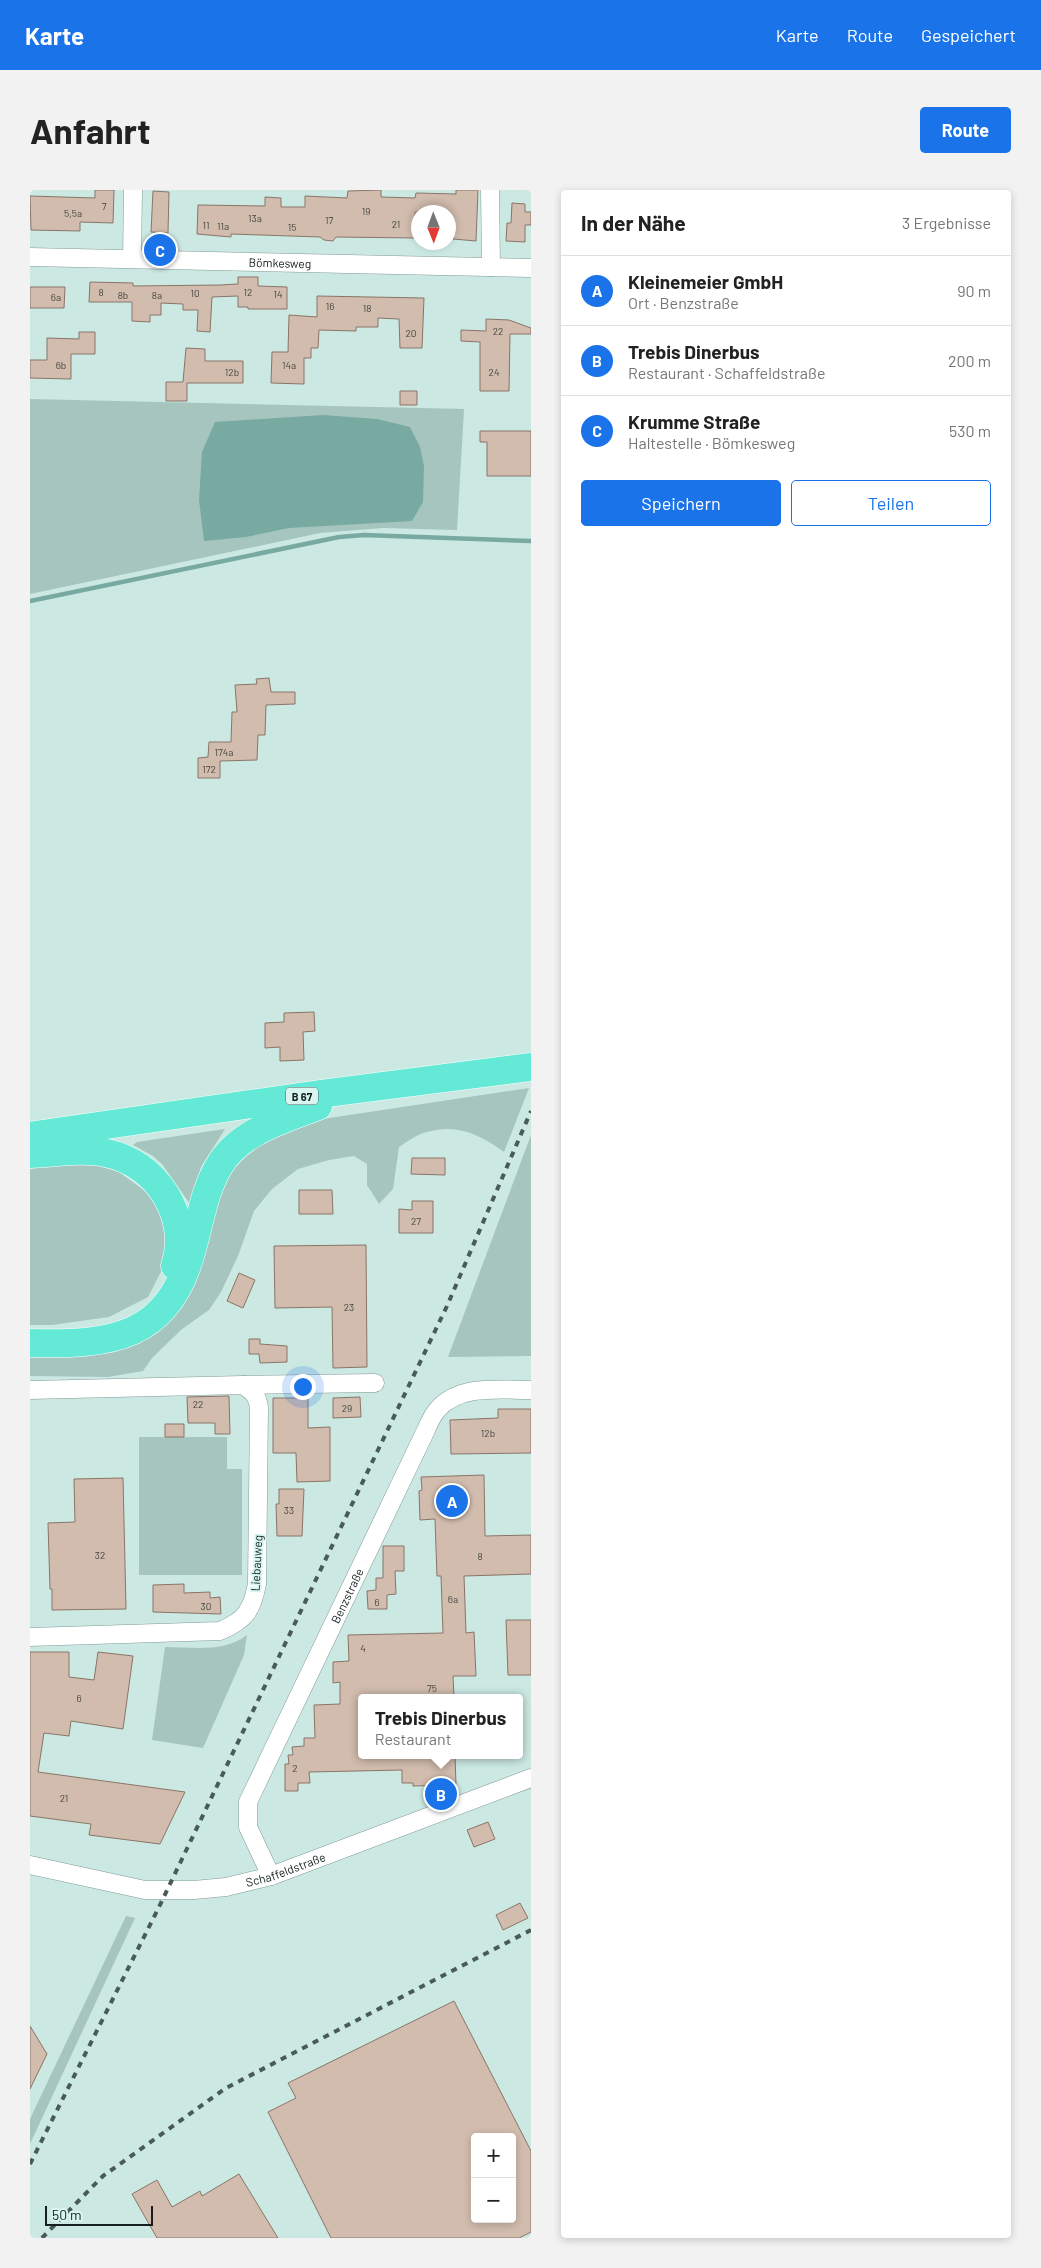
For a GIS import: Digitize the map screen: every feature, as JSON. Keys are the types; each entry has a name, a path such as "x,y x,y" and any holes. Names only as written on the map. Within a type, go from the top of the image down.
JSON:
{"highway":[{"name":"B 67","path":"30,1136 320,1094 531,1067"},
{"name":"B 67","path":"30,1147 318,1106 501,1071"},
{"path":"30,1343 63,1344 106,1340 121,1336 151,1321 170,1300 187,1268 203,1206 220,1165 246,1138 264,1127 318,1106"},
{"path":"30,1154 90,1151 125,1158 145,1171 161,1187 170,1202 177,1222 178,1242 177,1260 171,1279 160,1298 135,1320 101,1329 66,1332 30,1330"}],"street":[{"path":"132,258 133,190"},
{"path":"490,190 491,267"},
{"name":"Bömkesweg","path":"30,257 531,268"},
{"path":"30,1390 375,1383"},
{"name":"Liebauweg","path":"30,1637 220,1631 245,1617 253,1603 257,1584 259,1408 258,1398 252,1391 243,1386"},
{"name":"Benzstraße","path":"271,1876 248,1827 248,1802 436,1410 452,1397 470,1391 531,1390"},
{"name":"Schaffeldstraße","path":"30,1865 118,1886 165,1891 226,1887 271,1876 531,1778"}],"shaded area":[{"path":"30,399 464,409 457,530 383,528 320,533 30,594"},
{"path":"323,415 377,419 410,427 420,447 424,466 423,502 412,521 289,528 246,537 204,541 199,500 202,452 215,422"},
{"path":"529,1088 504,1152 486,1140 468,1132 448,1129 420,1134 399,1147 393,1189 379,1204 367,1185 367,1164 354,1156 329,1160 298,1169 272,1189 254,1211 238,1256 221,1292 209,1310 182,1329 152,1358 143,1371 108,1377 30,1376 30,1347 164,1323 226,1173 266,1134 323,1119"},
{"path":"225,1129 201,1167 190,1204 162,1164 153,1156 133,1145 137,1142"},
{"path":"531,1135 531,1356 448,1357"},
{"path":"80,1160 119,1172 152,1196 166,1227 166,1262 148,1297 109,1317 52,1325 30,1325 30,1169"},
{"path":"139,1437 227,1437 227,1469 242,1469 242,1575 139,1575"},
{"path":"247,1635 244,1655 203,1748 152,1740 165,1647 218,1647 238,1641"},
{"path":"126,1916 135,1918 30,2144 30,2119"}],"building":[{"path":"95,190 114,190 113,223 80,222 80,231 31,230 30,196 95,198"},
{"path":"381,190 381,197 415,198 416,193 456,194 456,190 478,190 476,241 456,239 456,205 411,205 411,238 336,237 333,241 324,240 320,237 231,234 231,237 197,234 198,205 265,206 265,197 281,198 281,207 305,207 305,196 347,198 348,191"},
{"path":"153,191 169,192 168,233 151,232"},
{"path":"512,203 525,204 525,212 531,212 531,225 525,225 525,242 506,241 507,223 511,223"},
{"path":"238,277 258,277 258,286 287,287 287,309 248,309 248,307 238,307 238,296 212,297 210,332 197,331 198,310 183,310 183,304 161,303 161,315 150,315 150,322 132,321 132,302 89,302 90,282 133,283 133,286 220,285 238,284"},
{"path":"30,287 65,287 64,308 30,308"},
{"path":"317,296 424,298 422,348 400,348 399,319 378,318 378,327 356,327 356,331 319,330 318,348 311,348 311,358 304,358 304,384 271,383 272,352 288,352 289,315 317,317"},
{"path":"486,319 509,320 531,328 531,334 510,334 509,391 480,391 480,342 461,341 461,330 486,331"},
{"path":"79,332 95,332 95,354 71,354 71,379 30,378 30,360 47,360 47,338 79,339"},
{"path":"186,348 205,349 205,361 243,361 243,383 187,383 187,401 166,401 166,382 183,382"},
{"path":"400,391 417,391 417,405 400,405"},
{"path":"480,431 531,431 531,476 487,476 487,442 480,442"},
{"path":"269,678 271,692 295,692 295,704 266,705 265,735 258,735 257,760 220,761 220,778 198,778 198,758 208,757 209,742 231,742 232,712 237,712 235,685 257,684 256,679"},
{"path":"314,1012 315,1031 303,1032 304,1060 280,1061 280,1047 265,1048 265,1023 284,1022 284,1013"},
{"path":"412,1158 445,1158 445,1175 411,1174"},
{"path":"299,1190 332,1190 333,1214 299,1214"},
{"path":"412,1201 433,1201 433,1233 399,1233 399,1209 412,1210"},
{"path":"366,1245 367,1367 333,1368 332,1307 275,1308 274,1246"},
{"path":"239,1273 255,1280 243,1308 227,1301"},
{"path":"249,1339 260,1339 260,1344 287,1346 287,1362 260,1363 259,1354 249,1354"},
{"path":"229,1396 230,1434 215,1434 215,1423 188,1423 187,1397"},
{"path":"360,1397 361,1417 333,1418 333,1398"},
{"path":"273,1398 308,1398 308,1428 330,1427 330,1481 297,1482 296,1453 273,1453"},
{"path":"498,1409 531,1409 531,1453 451,1454 450,1420 498,1418"},
{"path":"165,1424 184,1424 184,1437 165,1437"},
{"path":"484,1475 485,1536 531,1535 531,1574 464,1576 466,1633 474,1632 476,1676 453,1676 454,1694 358,1694 358,1759 455,1759 456,1785 413,1786 413,1783 402,1783 402,1770 309,1772 310,1783 298,1783 298,1791 285,1791 285,1764 289,1764 288,1755 293,1755 292,1747 304,1746 304,1738 315,1738 314,1705 340,1704 340,1682 333,1683 333,1662 349,1661 348,1635 443,1633 441,1576 437,1576 435,1519 420,1520 419,1491 422,1490 421,1477"},
{"path":"123,1478 126,1609 52,1610 48,1523 75,1522 74,1479"},
{"path":"279,1489 304,1489 302,1536 277,1536 276,1504 279,1504"},
{"path":"383,1546 404,1546 404,1571 395,1571 396,1594 387,1595 387,1609 368,1609 367,1591 376,1590 376,1578 383,1578"},
{"path":"184,1584 184,1593 210,1592 210,1598 220,1597 221,1614 153,1612 153,1585"},
{"path":"506,1620 531,1620 531,1675 508,1675"},
{"path":"30,1652 69,1652 69,1677 94,1680 98,1652 133,1656 123,1729 71,1721 69,1736 44,1733 38,1772 185,1792 160,1844 89,1835 91,1824 30,1816"},
{"path":"488,1822 495,1839 474,1847 467,1830"},
{"path":"520,1903 528,1918 503,1930 496,1915"},
{"path":"454,2001 531,2151 531,2232 519,2238 331,2238 268,2112 296,2098 288,2083"},
{"path":"30,2026 47,2054 30,2089"},
{"path":"239,2174 278,2238 157,2238 132,2194 157,2180 172,2207 200,2191 202,2196"}],"waterway":[{"path":"30,601 339,537 364,535 531,541"}],"railway":[{"path":"30,2164 159,1907 447,1306 531,1111"},
{"path":"42,2238 103,2176 226,2088 531,1930"}],"place":[{"name":"Krumme Straße","path":"160,250"},
{"name":"Kleinemeier GmbH","path":"452,1501"},
{"name":"Trebis Dinerbus","path":"441,1794"}]}
